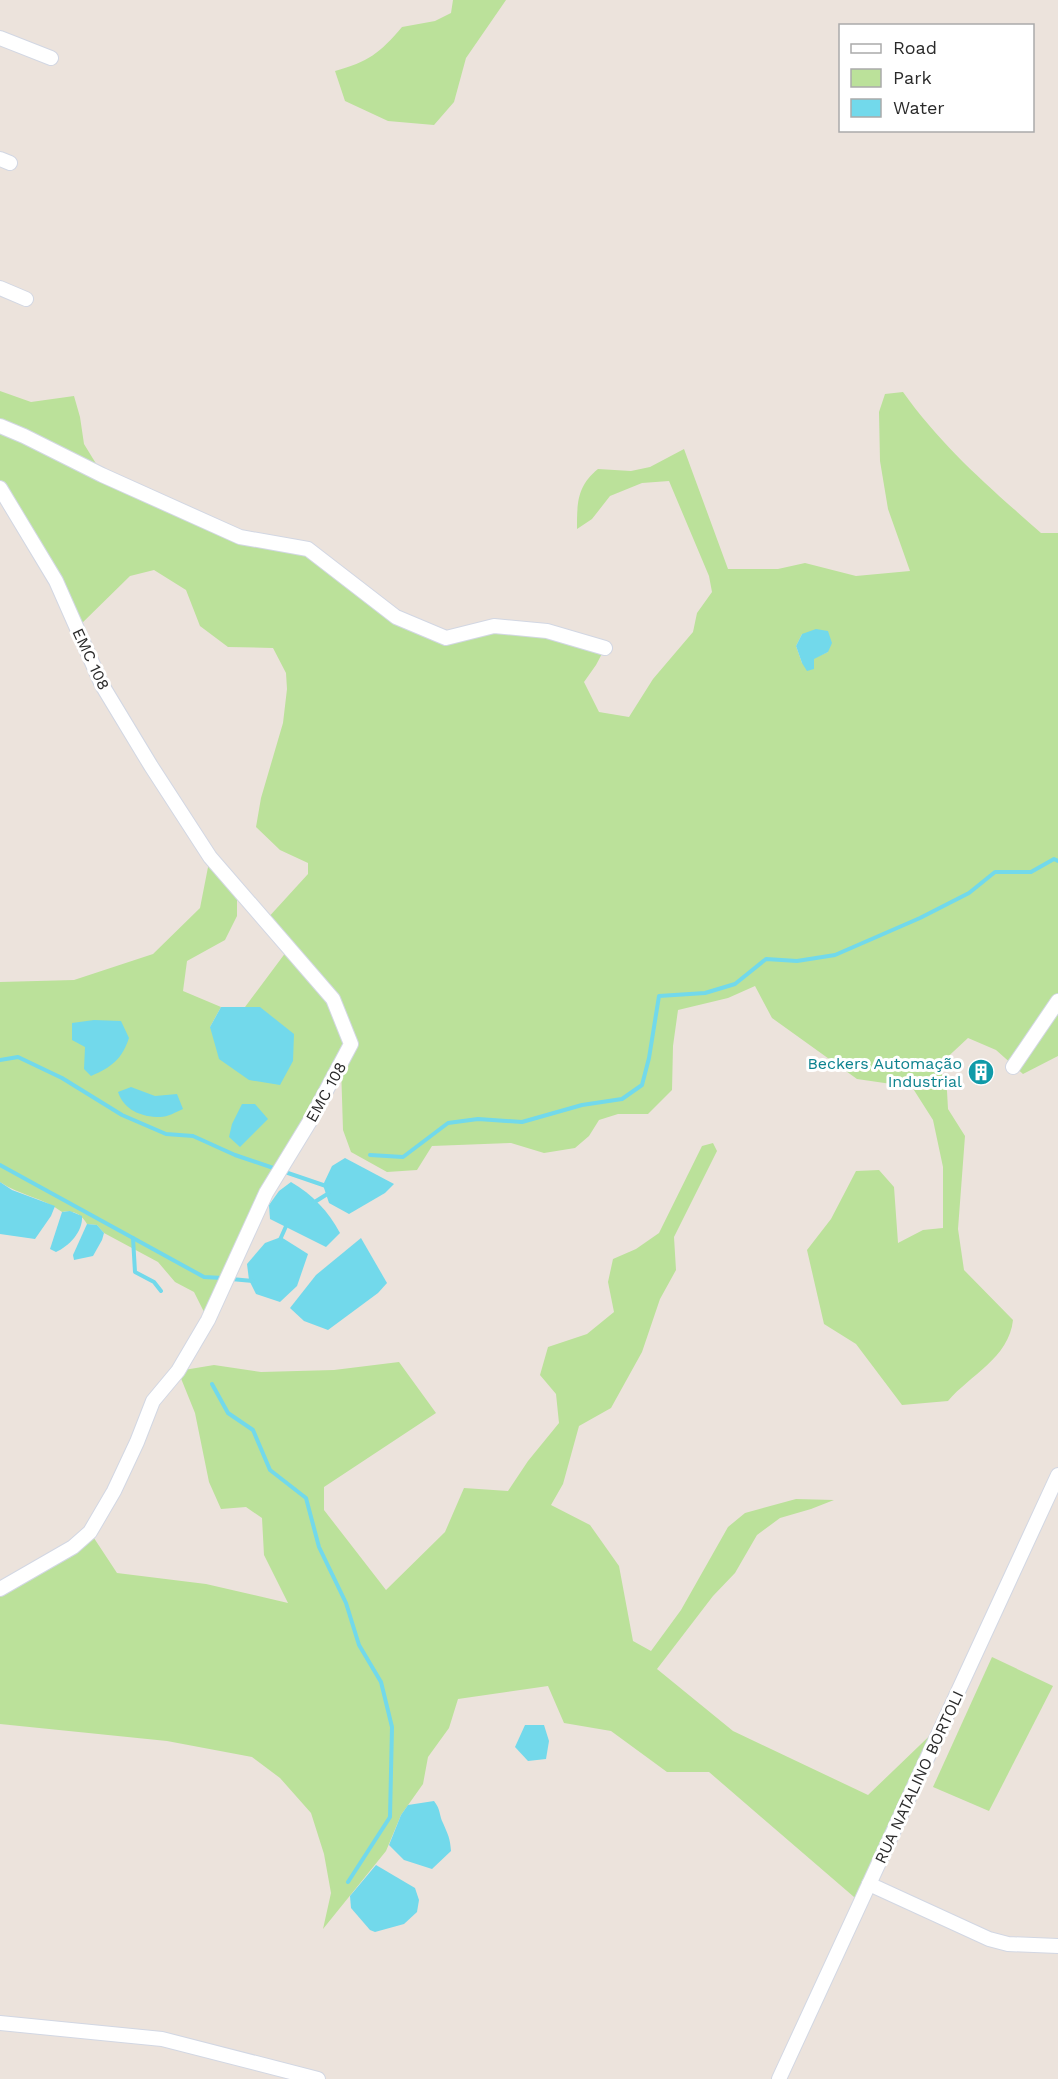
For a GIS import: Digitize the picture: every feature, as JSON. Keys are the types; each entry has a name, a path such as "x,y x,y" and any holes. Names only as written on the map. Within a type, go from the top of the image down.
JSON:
{"street":[{"path":"0,38 51,58"},
{"path":"0,288 26,299"},
{"path":"0,426 240,537 308,549 396,617 446,638 494,626 547,631 604,648"},
{"name":"EMC 108","path":"0,488 56,581 102,685 151,766 210,857 333,999 351,1044 310,1121 266,1193 208,1320 178,1371 153,1401 114,1491 90,1532 73,1547 0,1589"},
{"path":"1013,1067 1058,1002"},
{"name":"RUA NATALINO BORTOLI","path":"779,2079 1058,1475"},
{"path":"869,1884 988,1940 1008,1944 1058,1946"},
{"path":"0,2023 162,2039 318,2079"}],"green space":[{"path":"453,0 506,0 466,58 454,102 434,125 388,121 345,101 335,71 373,55 387,44 402,27 435,21 451,13"},
{"path":"0,391 31,402 74,396 84,444 103,475 240,537 308,549 396,617 446,638 494,626 605,648 584,682 599,712 629,717 653,679 693,632 697,613 712,592 709,576 669,481 642,483 610,496 592,519 577,529 580,496 591,475 598,469 631,471 650,467 684,449 728,569 778,569 805,563 856,576 910,571 888,509 880,461 879,412 885,394 903,392 934,431 1004,500 1041,533 1058,533 1058,1056 1023,1074 996,1050 968,1038 939,1065 947,1091 948,1109 965,1136 958,1229 964,1270 1013,1320 1010,1333 996,1355 948,1401 902,1405 856,1344 824,1324 807,1250 831,1219 856,1171 879,1170 894,1187 898,1243 923,1230 943,1228 943,1167 933,1120 912,1087 857,1079 772,1018 755,986 728,998 678,1010 673,1046 672,1090 648,1114 618,1114 599,1120 589,1136 575,1148 544,1153 511,1143 432,1146 417,1170 387,1172 351,1152 343,1130 341,1066 310,1121 208,1320 194,1292 175,1282 158,1262 104,1233 97,1225 87,1224 77,1214 62,1212 0,1182 0,982 74,980 153,954 200,908 210,857 237,888 237,916 225,940 187,961 183,991 221,1007 210,1027 260,1007 245,1007 289,948 266,920 308,874 308,863 280,850 256,827 261,798 283,723 287,689 286,673 273,648 228,647 200,626 186,590 154,570 130,576 77,628 0,488","holes":["802,634 828,652 802,663 796,646"]},
{"path":"713,1143 717,1151 674,1237 676,1270 660,1299 642,1352 611,1408 579,1426 563,1484 551,1505 590,1525 619,1566 633,1641 651,1651 681,1610 728,1527 745,1513 796,1499 834,1500 780,1518 757,1535 735,1573 713,1596 657,1669 733,1731 868,1795 945,1721 861,1903 709,1772 667,1772 611,1731 564,1723 548,1686 458,1699 449,1728 428,1757 423,1784 401,1815 386,1851 323,1929 331,1893 324,1854 311,1813 280,1778 252,1757 167,1741 0,1724 0,1589 90,1532 117,1573 206,1584 288,1603 264,1555 262,1518 246,1507 221,1509 209,1482 195,1413 178,1371 214,1365 261,1372 334,1370 399,1362 436,1413 324,1487 324,1510 386,1590 445,1532 464,1488 508,1491 528,1461 559,1423 556,1394 540,1375 548,1347 587,1334 614,1312 608,1282 613,1259 636,1249 659,1233 702,1146"},
{"path":"992,1657 1053,1686 989,1811 933,1787"}],"water":[{"path":"816,629 828,631 832,643 828,652 814,659 814,669 807,671 796,646 802,634"},
{"path":"221,1007 260,1007 294,1034 293,1061 280,1085 249,1080 219,1059 210,1027"},
{"path":"94,1020 121,1021 129,1038 123,1052 115,1062 91,1076 84,1069 85,1047 72,1040 72,1023"},
{"path":"131,1087 155,1096 177,1094 183,1109 163,1117 140,1114 124,1104 118,1092"},
{"path":"242,1104 255,1104 268,1119 240,1147 229,1137 232,1124"},
{"path":"345,1158 394,1184 385,1193 349,1214 329,1203 323,1185 332,1166"},
{"path":"0,1182 12,1190 55,1206 35,1239 0,1234"},
{"path":"291,1182 319,1204 340,1233 326,1247 270,1219 269,1205 279,1191"},
{"path":"70,1211 82,1216 80,1228 66,1246 56,1252 50,1249 62,1212"},
{"path":"87,1224 97,1225 104,1233 102,1240 93,1256 74,1260 73,1255"},
{"path":"281,1237 308,1254 297,1286 280,1302 256,1294 249,1280 247,1264 265,1243"},
{"path":"361,1238 387,1283 378,1293 328,1330 304,1321 290,1308 316,1275"},
{"path":"525,1725 544,1725 549,1741 546,1759 528,1761 515,1747"},
{"path":"434,1801 448,1836 451,1851 432,1869 404,1860 389,1845 401,1815 408,1805"},
{"path":"376,1865 415,1888 419,1900 417,1912 404,1924 375,1932 370,1930 351,1908 350,1896"}],"waterway":[{"path":"370,1155 403,1157 448,1123 478,1119 522,1122 582,1105 622,1099 642,1085 649,1058 659,996 705,993 735,984 766,959 797,961 835,955 920,918 969,893 995,872 1031,872 1054,859 1058,861"},
{"path":"0,1060 18,1057 62,1078 122,1115 166,1134 193,1136 235,1155 326,1186"},
{"path":"0,1165 204,1277 223,1278"},
{"path":"313,1203 329,1193"},
{"path":"279,1242 287,1224"},
{"path":"133,1238 135,1272 154,1282 161,1291"},
{"path":"231,1279 253,1281"},
{"path":"212,1384 228,1413 253,1430 270,1470 306,1498 319,1547 346,1603 359,1645 381,1682 392,1727 390,1817 348,1882"}],"place":[{"name":"Beckers Automação Industrial","path":"981,1072"}]}
